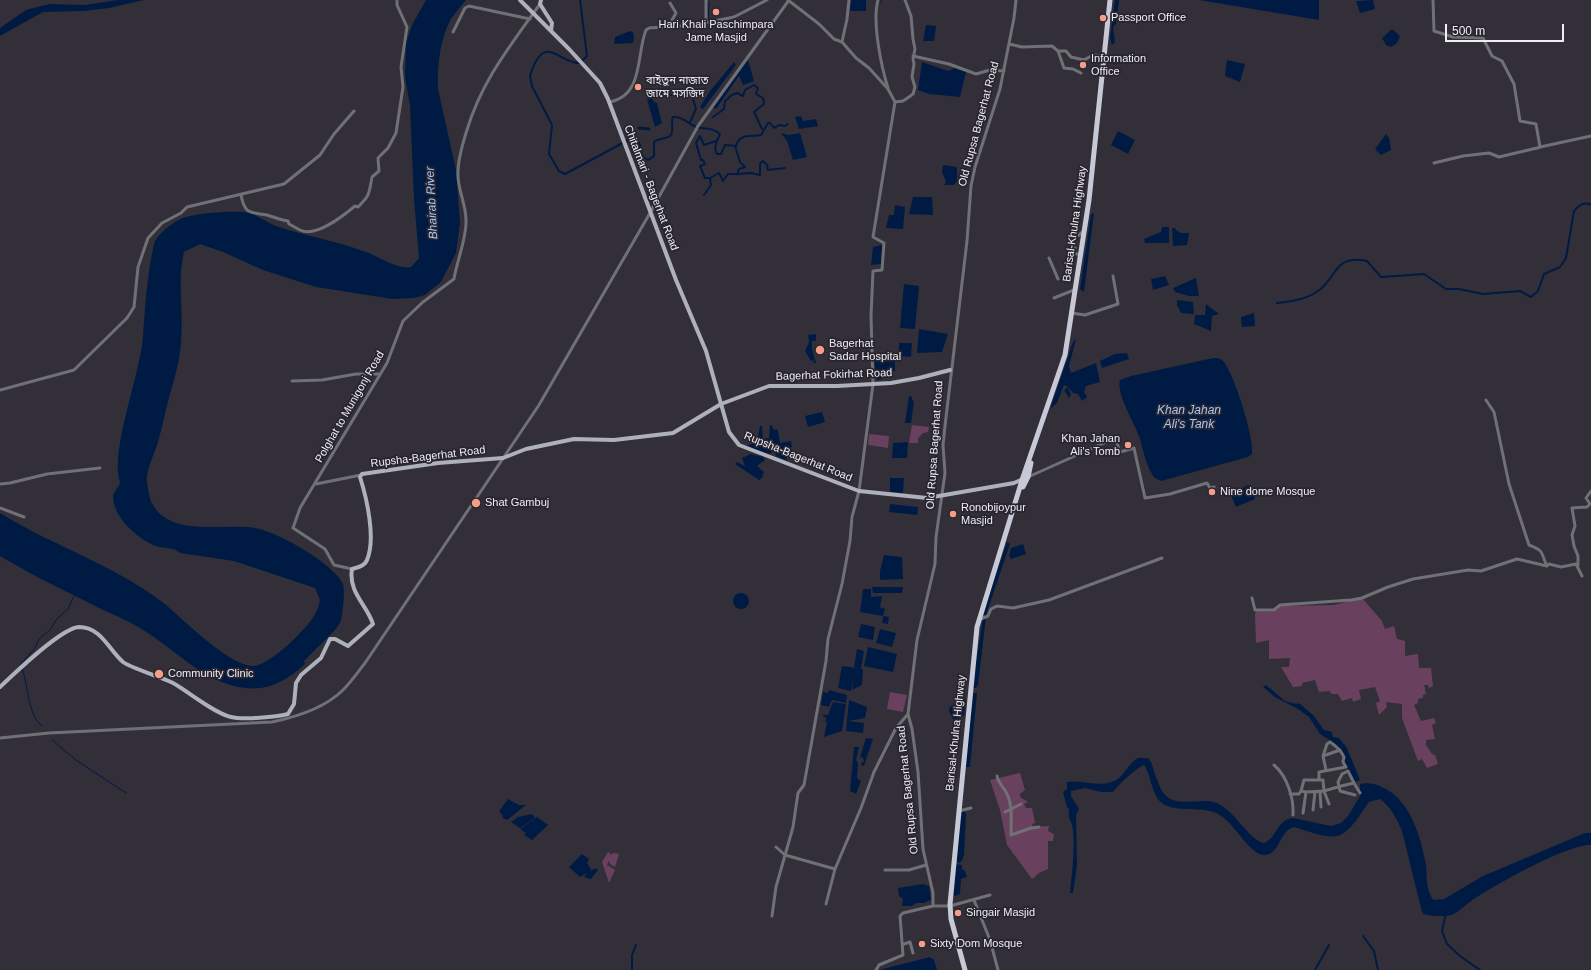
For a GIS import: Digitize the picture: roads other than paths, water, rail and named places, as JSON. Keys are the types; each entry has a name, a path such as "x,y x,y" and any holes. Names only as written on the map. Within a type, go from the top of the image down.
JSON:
{"highway":[{"name":"Barisal-Khulna Highway","path":"965,970 951,919 950,906 976,635 979,620 1034,445 1065,355 1085,230 1110,0"},
{"name":"Barisal-Khulna Highway","path":"1016,503 1025,477"}],"main road":[{"name":"Chitalmari - Bagerhat Road","path":"520,0 600,83 610,102 650,213 706,351 721,404"},
{"path":"541,2 552,23 551,31"},
{"name":"Bagerhat Fokirhat Road","path":"721,404 769,386 873,384 919,378 950,370"},
{"name":"Rupsha-Bagerhat Road","path":"352,569 367,562 370,539 368,504 360,477 361,475 438,463 504,458 526,449 574,439 614,440 673,433 721,404 729,432 739,445 859,491 927,498 1014,483 1025,477"},
{"path":"0,687 21,667 66,632 78,627 89,629 101,637 124,662 172,683 230,717 244,718 288,714 294,704 296,683 301,675 321,658 330,639 348,646 373,624 355,595 351,574 352,569"}],"street":[{"path":"241,195 244,206 247,210 255,214 267,215 288,221 289,224 300,230 308,231 320,229 337,220 355,206 358,207 365,200 370,191 372,177 379,171 378,158 388,148 396,133 404,87 402,67 407,27 397,5 398,0"},
{"path":"706,0 706,23"},
{"path":"610,102 620,100 633,86 640,65 646,30 649,28 671,28 734,17 767,0"},
{"path":"0,738 64,732 272,722 292,718 322,705 343,690 365,663 539,405 650,213 697,127 789,0 819,24 834,39 841,42 856,58 869,68 888,89"},
{"path":"841,42 847,19 849,0"},
{"path":"772,916 776,887 793,827 798,793 804,785 826,661 828,639 842,584 850,541 852,517 859,491 873,384 871,316 873,271 882,270 884,243 873,237 895,102 888,89 880,60 876,15 878,0"},
{"path":"895,102 902,101 913,94 915,86 912,81 913,56 915,48 912,39 911,16 905,0"},
{"name":"Old Rupsa Bagerhat Road","path":"933,906 933,893 923,850 914,737 908,714 916,640 934,569 936,537 943,496 945,473 943,445 950,370 967,241 971,181 1004,71 1016,0"},
{"path":"1433,0 1434,31 1453,37 1484,38 1492,56 1502,61 1514,84 1520,121 1536,124 1539,145 1541,147"},
{"name":"Polghat to Munigonj Road","path":"352,569 334,565 325,549 293,528 300,508 316,484 387,363 403,320 423,302 454,279 467,228 466,210 460,195 458,173 465,136 476,102 488,78 508,46 530,19 541,2"},
{"path":"670,3 676,13 672,20 671,28"},
{"path":"453,32 465,8 469,6 530,19"},
{"path":"1009,44 1022,47 1052,46 1058,51 1064,68 1073,69 1081,73"},
{"path":"1058,51 1066,51 1071,57 1084,60 1093,54 1120,57"},
{"path":"913,56 949,64 976,74 990,70 1004,71"},
{"path":"0,390 74,370 127,318 134,307 136,282 148,238 162,223 181,213 187,206 241,195 284,184 308,166 323,152 334,134 354,111"},
{"path":"1434,162 1463,156 1489,153 1499,157 1591,136"},
{"path":"1073,238 1079,236 1085,230"},
{"path":"1066,250 1075,248"},
{"path":"1071,250 1074,254 1081,255"},
{"path":"1049,258 1058,280"},
{"path":"1072,313 1082,315 1118,304 1113,276"},
{"path":"1054,298 1076,289"},
{"path":"292,381 336,378 356,374 380,374"},
{"path":"1486,400 1494,412 1505,471 1529,545 1539,548 1547,566"},
{"path":"1025,477 1115,438 1120,452 1134,448 1145,498 1170,494 1207,483 1210,488 1214,487"},
{"path":"0,484 10,484 47,474 100,468"},
{"path":"316,484 361,475"},
{"path":"1582,576 1578,565 1578,556 1572,535 1575,526 1572,508 1587,507 1590,504 1586,498 1591,491"},
{"path":"0,508 24,517"},
{"path":"979,620 988,616 991,609 997,606 1013,608 1048,600 1162,558"},
{"path":"1252,598 1255,610 1274,610 1280,605 1320,604 1362,598 1388,587 1413,579 1468,570 1481,571 1517,559 1547,566 1549,564 1561,567 1578,565"},
{"path":"826,904 834,869 861,808 874,772 896,728 908,714"},
{"path":"1326,770 1322,756 1327,744 1330,742 1340,750 1344,757 1343,762 1360,793"},
{"path":"1322,756 1340,750"},
{"path":"1274,765 1281,773 1290,794 1293,806 1293,815"},
{"path":"1321,807 1323,780 1320,780 1319,772 1346,767"},
{"path":"1348,771 1342,774 1338,782 1340,791 1355,795"},
{"path":"997,776 1000,785 1007,793 1012,819 1011,835 1031,828 1040,827"},
{"path":"1290,794 1299,794 1304,780 1320,780"},
{"path":"1301,791 1322,791 1354,783"},
{"path":"1322,791 1329,804"},
{"path":"1303,813 1306,792"},
{"path":"1313,810 1315,792"},
{"path":"1005,812 1021,804"},
{"path":"958,811 971,808"},
{"path":"776,846 785,855 834,869"},
{"path":"885,870 909,870 926,865"},
{"path":"876,970 879,965 903,955 900,916 903,913 933,906 950,906 990,895"},
{"path":"974,900 990,940 998,970"},
{"path":"904,944 915,941"},
{"path":"910,942 912,953"}],"water":[{"path":"118,0 144,0 109,8 84,11 43,12 0,36 0,28 26,10 51,4 84,5"},
{"name":"Bhairab River","path":"426,0 466,0 451,19 447,27 442,44 438,71 438,89 456,170 460,223 456,253 441,282 425,295 414,298 393,299 316,287 263,270 223,252 200,244 184,252 181,274 182,331 180,349 168,404 148,473 147,479 152,503 160,514 171,521 184,525 199,527 255,528 277,535 317,558 337,576 344,587 342,617 340,623 304,661 305,664 299,670 278,683 262,688 245,688 230,685 202,672 134,624 51,584 0,556 0,513 41,536 126,578 146,590 165,604 220,651 232,659 244,664 254,666 261,664 288,645 305,628 318,609 320,600 315,588 234,561 180,553 174,549 153,545 132,531 126,525 114,504 114,492 119,486 120,482 118,468 122,432 141,353 147,290 154,244 167,228 186,217 217,212 243,212 249,213 279,227 353,247 398,266 411,267 419,258 414,199 410,106 405,77 406,43 412,25"},
{"path":"851,0 866,0 866,11 850,11"},
{"path":"1115,0 1119,0 1116,24 1113,27 1115,42 1112,45 1110,38"},
{"path":"1199,0 1319,0 1319,20"},
{"path":"1373,0 1375,9 1360,13 1356,1"},
{"path":"926,25 936,26 934,41 923,41"},
{"path":"1392,29 1400,36 1397,43 1391,47 1386,45 1382,38"},
{"path":"630,31 633,32 633,43 614,44 615,37"},
{"path":"748,60 754,81 743,85 739,76 716,109 712,107"},
{"path":"1227,60 1245,64 1240,82 1225,76"},
{"path":"734,62 736,65 703,109 700,107 710,91"},
{"path":"922,62 948,71 955,68 966,72 960,97 929,94 918,90"},
{"path":"652,98 654,102 657,103 662,123 655,127 647,99"},
{"path":"801,116 803,121 816,119 818,126 799,129 795,117"},
{"path":"1118,131 1135,140 1128,154 1111,145"},
{"path":"781,133 789,135 800,133 807,157 793,160 787,141"},
{"path":"1386,134 1389,138 1391,150 1381,155 1375,149"},
{"path":"943,165 957,167 957,181 954,185 944,185 946,182 942,172"},
{"path":"913,197 932,197 933,215 909,214"},
{"path":"895,205 905,207 903,229 886,228 889,215 894,215"},
{"path":"1094,213 1084,292 1080,289 1091,214"},
{"path":"1162,227 1169,227 1169,243 1145,243 1144,239 1161,232"},
{"path":"1172,228 1175,228 1181,233 1189,233 1187,245 1173,246"},
{"path":"882,245 881,264 871,265 873,247"},
{"path":"1165,276 1169,285 1153,290 1151,279"},
{"path":"1196,278 1199,296 1189,296 1175,292 1173,288"},
{"path":"904,284 919,286 915,329 900,328"},
{"path":"1177,300 1193,302 1194,314 1181,313 1177,305"},
{"path":"1206,304 1219,314 1212,316 1211,331 1194,324 1195,315 1205,315"},
{"path":"1254,313 1255,326 1242,327 1241,317"},
{"path":"919,329 948,334 942,352 917,353"},
{"path":"816,334 816,341 812,341 812,349 816,363 814,363 805,351 809,342 808,335"},
{"path":"1076,339 1069,366 1071,373 1096,363 1100,382 1086,386 1084,392 1087,397 1082,401 1078,394 1073,393 1064,385 1057,403 1050,409 1073,342"},
{"path":"899,343 912,343 911,357 899,356"},
{"path":"1127,353 1129,359 1102,368 1100,361 1115,354"},
{"path":"895,358 895,371 882,373 882,379 877,380 874,359"},
{"name":"Khan Jahan Ali's Tank","path":"1213,358 1219,358 1222,360 1227,366 1232,377 1247,420 1252,454 1248,457 1161,481 1154,476 1150,470 1139,436 1123,400 1119,386 1120,380 1131,376"},
{"path":"1068,387 1071,395 1069,398 1064,390"},
{"path":"909,396 912,397 912,400 914,401 911,423 905,423"},
{"path":"822,412 825,422 808,427 805,416"},
{"path":"770,425 772,425 773,429 778,430 780,443 791,441 792,447 782,451 788,461 776,456 774,451 769,454 746,446 757,442 760,426 762,426 763,439 769,438"},
{"path":"908,442 907,458 892,458 893,443"},
{"path":"751,454 763,457 765,460 757,466 764,472 762,478 759,480 735,464 737,462 745,466 742,458"},
{"path":"890,478 904,478 903,493 890,492"},
{"path":"1249,485 1255,499 1236,507 1230,493"},
{"path":"890,504 918,507 917,515 889,512"},
{"path":"1007,542 1010,544 986,615 982,615"},
{"path":"1023,544 1026,554 1011,559 1009,556 1011,548"},
{"path":"884,555 902,557 903,579 880,580 880,571"},
{"path":"872,587 903,587 902,593 873,593"},
{"path":"863,589 871,589 871,597 882,596 880,607 885,609 883,616 860,612"},
{"path":"741,593 747,595 749,601 747,607 741,609 735,607 733,601 735,595"},
{"path":"883,616 889,617 888,624 882,623"},
{"path":"986,617 978,685 976,688 972,688 983,618"},
{"path":"861,624 875,627 873,640 858,637"},
{"path":"880,629 896,633 892,647 876,643"},
{"path":"868,647 897,654 893,672 864,666"},
{"path":"857,649 864,651 861,669 863,669 862,685 852,690 854,675 851,691 838,688 842,666 858,668 854,667"},
{"path":"1266,685 1285,701 1297,704 1299,703 1314,716 1324,730 1332,732 1333,737 1339,738 1347,748 1360,780 1355,782 1344,762 1344,757 1333,742 1320,734 1309,717 1298,709 1275,697 1263,687"},
{"path":"829,690 847,695 846,703 832,700 829,707 821,705 823,692 828,693"},
{"path":"973,693 977,693 970,767 966,767"},
{"path":"962,699 966,700 964,716 954,721 949,711 950,707"},
{"path":"849,700 867,707 865,718 848,721 864,723 863,733 846,731"},
{"path":"833,702 846,704 842,731 824,737 827,722 821,721 826,721 826,718 822,715 828,715"},
{"path":"866,738 873,739 864,766 861,765 862,762 864,762 863,758 860,757"},
{"path":"854,747 859,747 856,760 858,763 857,778 861,781 856,794 850,791"},
{"path":"1138,758 1148,758 1151,762 1159,784 1166,796 1183,802 1214,802 1235,817 1252,836 1264,843 1272,837 1280,825 1288,819 1293,818 1331,826 1341,823 1348,816 1360,796 1360,784 1375,784 1393,794 1408,811 1418,832 1426,865 1428,889 1434,900 1444,899 1483,876 1585,833 1591,833 1591,845 1565,851 1512,876 1481,894 1454,914 1448,916 1426,915 1423,914 1421,908 1402,831 1393,814 1380,799 1369,802 1352,825 1339,836 1322,835 1294,827 1285,833 1273,851 1264,855 1259,854 1254,850 1224,818 1217,814 1210,811 1172,808 1160,802 1154,792 1149,775 1144,765 1127,777 1113,792 1101,792 1085,788 1071,791 1071,796 1079,809 1076,815 1077,866 1073,893 1070,893 1074,838 1069,809 1067,807 1063,792 1067,789 1067,782 1074,781 1100,784 1113,781 1119,778 1132,762"},
{"path":"508,799 519,805 526,805 507,820 502,818 504,815 503,816 499,811"},
{"path":"964,810 966,814 964,855 962,861 959,863 956,861 960,811"},
{"path":"532,814 535,818 520,828 511,822 518,817"},
{"path":"537,817 548,825 532,840 524,835 526,833 520,829"},
{"path":"582,854 589,859 587,863 591,869 590,871 596,868 598,870 591,879 584,877 587,873 580,877 569,867"},
{"path":"955,864 962,865 962,869 965,871 967,877 961,879 960,894 955,896 953,894"},
{"path":"923,884 929,886 931,900 924,903 916,903 912,906 902,906 903,899 899,896 898,888"},
{"path":"930,957 934,960 937,970 879,970"}],"waterway":[{"path":"532,86 530,76 535,62 546,52 552,53 572,62 580,63 587,56 580,0"},
{"path":"708,22 709,2"},
{"path":"713,117 724,109 725,101 732,95 737,93 743,96 745,90 754,85 758,88 756,94 763,98 764,104 754,112 762,129"},
{"path":"532,86 552,125 549,154 559,171 565,174 632,138 638,141 643,157 648,160 654,156 654,142 670,136 673,117 683,119 693,126 711,129 720,134 715,147 717,154 721,154 725,145 736,146 743,137 761,135 768,123 770,123 774,128 779,125 785,126 788,124"},
{"path":"671,95 689,93 692,96 696,109 690,122"},
{"path":"639,128 649,129"},
{"path":"710,178 705,178 700,166 705,164 703,160 701,160 696,143 700,136 704,145 716,141"},
{"path":"704,195 711,185 710,178 719,173 723,181 728,174 737,174 739,169 745,167 740,162 735,146"},
{"path":"737,174 751,173 760,175 760,164 763,161 767,165 768,170 785,168"},
{"path":"1277,303 1298,300 1313,294 1324,286 1337,268 1342,264 1348,261 1356,260 1367,261 1381,277 1424,274 1446,289 1459,289 1483,294 1520,291 1531,297 1538,291 1544,274 1560,267 1566,258 1574,211 1579,206 1584,204 1591,205"},
{"path":"21,666 21,664 35,648 39,639 51,629 56,620 68,609 74,596"},
{"path":"22,669 31,707 37,721 42,726"},
{"path":"52,740 76,760 126,793"},
{"path":"1446,913 1442,931 1447,944 1460,956 1480,970"},
{"path":"1363,936 1374,951 1378,970"},
{"path":"632,970 632,955 636,945"},
{"path":"1315,970 1329,945"}],"place":[{"name":"Hari Khali Paschimpara Jame Masjid","path":"716,12"},
{"name":"Passport Office","path":"1103,18"},
{"name":"Information Office","path":"1083,65"},
{"name":"বাইতুন নাজাত জামে মসজিদ","path":"638,87"},
{"name":"Bagerhat Sadar Hospital","path":"820,350"},
{"name":"Khan Jahan Ali's Tomb","path":"1128,445"},
{"name":"Nine dome Mosque","path":"1212,492"},
{"name":"Shat Gambuj","path":"476,503"},
{"name":"Ronobijoypur Masjid","path":"953,514"},
{"name":"Community Clinic","path":"159,674"},
{"name":"Singair Masjid","path":"958,913"},
{"name":"Sixty Dom Mosque","path":"922,944"}]}
